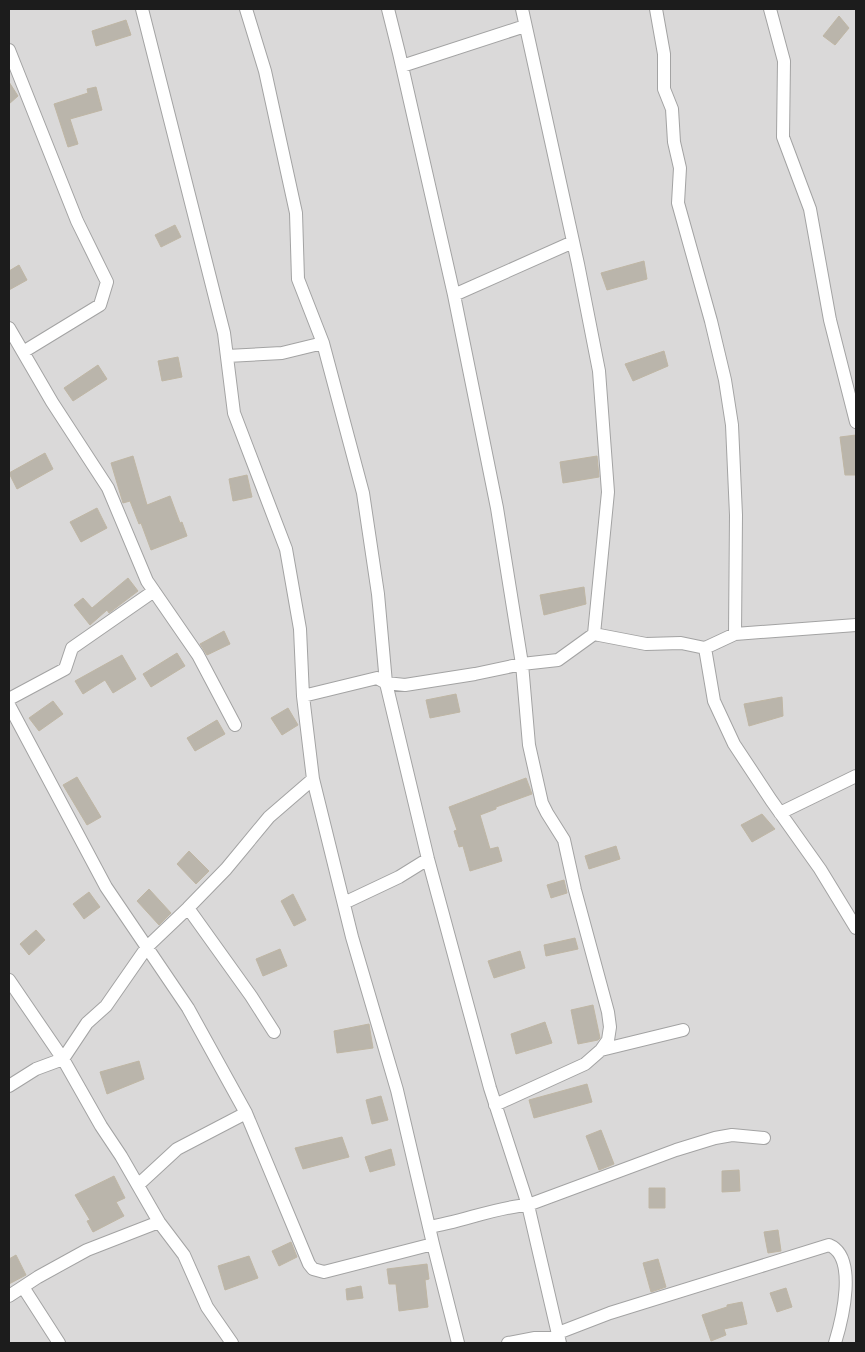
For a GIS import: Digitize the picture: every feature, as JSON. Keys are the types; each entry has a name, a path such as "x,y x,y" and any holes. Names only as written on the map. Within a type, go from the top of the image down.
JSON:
{"street":[{"path":"142,9 224,333 234,413 286,549 300,629 303,696 313,779 344,903 397,1090 458,1343"},
{"path":"246,9 265,71 296,213 298,280 323,343 363,493 378,594 386,683 428,859 495,1105 528,1205 559,1338"},
{"path":"388,9 454,295 498,508 522,664 529,745 542,803 564,840 575,890 608,1012 610,1027 608,1040 601,1050 585,1064 495,1105"},
{"path":"522,9 599,371 608,492 594,634"},
{"path":"656,9 664,54 664,89 672,109 674,142 680,168 678,203 713,329 725,380 732,425 736,515 735,634"},
{"path":"770,9 784,61 783,137 810,209 830,320 856,422"},
{"path":"402,66 526,26"},
{"path":"9,50 77,221 107,282 100,305 23,352"},
{"path":"454,295 573,242"},
{"path":"9,328 52,402 108,488 147,581 198,654 235,725"},
{"path":"227,356 282,353 323,343"},
{"path":"9,699 65,669 72,648 154,591"},
{"path":"303,696 377,678 386,683 405,685 475,674 522,664 558,660 594,634 646,644 681,643 705,648 735,634 856,625"},
{"path":"705,648 714,701 734,744 820,869 856,928"},
{"path":"9,705 106,887 188,1008 246,1113 308,1264 313,1269 324,1272 337,1270 433,1244"},
{"path":"780,813 856,776"},
{"path":"9,1086 36,1069 63,1059 87,1023 106,1006 147,947 226,869 269,818 313,779"},
{"path":"344,903 399,877 428,859"},
{"path":"188,908 274,1032"},
{"path":"9,980 63,1059 159,1222 184,1255 207,1307 232,1343"},
{"path":"601,1050 683,1030"},
{"path":"138,1185 177,1149 246,1113"},
{"path":"429,1227 452,1223 511,1206 528,1205 676,1150 715,1138 732,1134 764,1138"},
{"path":"9,1296 87,1250 159,1222"},
{"path":"508,1343 535,1338 559,1338 610,1313 829,1245 836,1248 842,1258 847,1281 835,1343"},
{"path":"23,1287 59,1343"}],"shaded area":[{"path":"9,9 856,9 856,1343 9,1343"}],"building":[{"path":"839,16 849,28 835,45 823,36"},
{"path":"126,20 131,35 96,46 92,31"},
{"path":"9,82 18,96 9,104"},
{"path":"96,87 102,110 70,119 78,144 68,147 54,104 88,93 87,89"},
{"path":"175,225 181,237 161,247 155,235"},
{"path":"644,261 647,279 607,290 601,273"},
{"path":"19,265 27,280 9,290 9,271"},
{"path":"664,351 668,366 633,381 625,364"},
{"path":"178,357 182,377 162,381 158,361"},
{"path":"98,365 107,379 73,401 64,388"},
{"path":"856,435 856,475 845,475 840,437"},
{"path":"45,453 53,469 17,489 9,473"},
{"path":"133,456 147,505 170,496 187,536 151,550 130,501 123,503 111,463"},
{"path":"597,456 599,477 563,483 560,462"},
{"path":"247,475 252,497 233,501 229,479"},
{"path":"97,508 107,528 81,542 70,522"},
{"path":"128,578 138,591 109,613 107,610 90,625 74,605 83,598 92,608"},
{"path":"584,587 586,604 544,615 540,595"},
{"path":"224,631 230,644 207,655 200,644"},
{"path":"177,653 185,666 151,687 143,674"},
{"path":"122,655 136,679 113,693 105,680 83,694 75,681"},
{"path":"456,694 460,712 430,718 426,700"},
{"path":"782,697 783,716 749,726 744,704"},
{"path":"53,701 63,714 39,731 29,718"},
{"path":"288,708 298,725 282,735 271,718"},
{"path":"217,720 225,734 195,751 187,738"},
{"path":"77,777 101,817 87,825 63,785"},
{"path":"526,778 532,794 480,815 490,849 498,847 502,861 470,871 463,846 459,847 454,831 457,830 449,807"},
{"path":"762,814 775,829 752,842 741,825"},
{"path":"616,846 620,859 589,869 585,856"},
{"path":"189,851 209,871 196,884 177,864"},
{"path":"564,880 567,893 551,898 547,885"},
{"path":"149,889 171,913 159,925 137,901"},
{"path":"89,892 100,907 84,919 73,904"},
{"path":"293,894 306,920 294,926 281,901"},
{"path":"36,930 45,940 29,955 20,944"},
{"path":"575,938 578,949 546,956 544,945"},
{"path":"280,949 287,966 263,976 256,959"},
{"path":"520,951 525,968 494,978 488,961"},
{"path":"593,1005 600,1038 578,1044 571,1010"},
{"path":"545,1022 552,1043 516,1054 511,1034"},
{"path":"369,1024 373,1048 337,1053 334,1031"},
{"path":"139,1061 144,1079 107,1094 100,1072"},
{"path":"587,1084 592,1102 534,1118 529,1100"},
{"path":"381,1096 388,1120 372,1124 366,1100"},
{"path":"601,1130 614,1164 599,1170 586,1136"},
{"path":"342,1137 349,1157 303,1169 295,1148"},
{"path":"391,1149 395,1165 370,1172 365,1157"},
{"path":"739,1170 740,1191 722,1192 722,1171"},
{"path":"114,1176 125,1198 116,1202 124,1216 93,1232 87,1221 90,1220 75,1195"},
{"path":"649,1188 665,1188 665,1208 649,1208"},
{"path":"778,1230 781,1251 768,1253 764,1232"},
{"path":"291,1242 297,1257 279,1266 272,1251"},
{"path":"16,1255 26,1275 9,1284 9,1259"},
{"path":"249,1256 258,1278 225,1290 218,1266"},
{"path":"658,1259 666,1287 651,1292 643,1263"},
{"path":"427,1264 429,1279 425,1280 428,1307 399,1311 396,1284 389,1284 387,1269"},
{"path":"361,1286 363,1298 347,1300 346,1289"},
{"path":"786,1288 792,1307 777,1312 770,1293"},
{"path":"742,1302 747,1324 724,1329 726,1335 711,1341 702,1315 727,1307 727,1305"}]}
